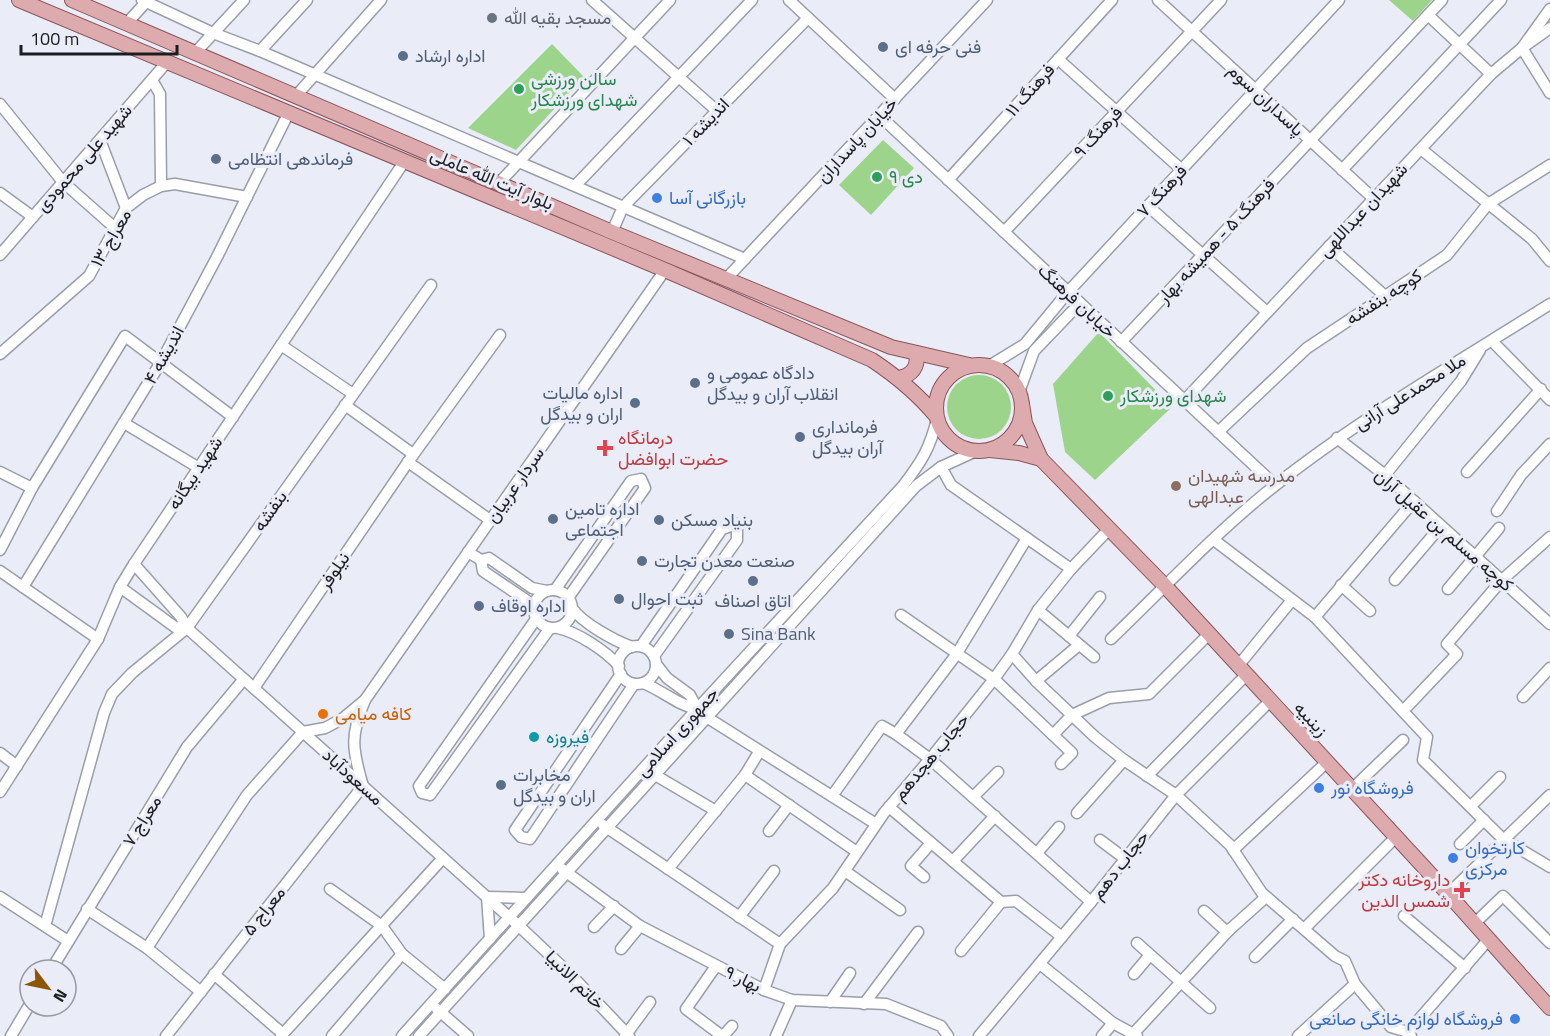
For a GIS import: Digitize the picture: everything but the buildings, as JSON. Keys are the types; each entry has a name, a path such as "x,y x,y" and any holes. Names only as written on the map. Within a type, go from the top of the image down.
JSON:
{"main road":[{"name":"بلوار آیت‌ الله عاملی","path":"19,0 665,270 872,360 899,378 920,397 937,418"},
{"name":"بلوار آیت‌ الله عاملی","path":"72,0 612,232 891,347 969,366"},
{"path":"899,378 908,376 915,370 918,360 916,353"},
{"path":"983,451 1000,445 1010,438 1021,416 1020,398 1013,382 1005,373 989,366 969,366 948,377 940,388 936,400 937,418 941,430 951,441 964,449 983,451 1019,453 1041,459"},
{"name":"زینبیه","path":"1020,398 1025,423 1041,459 1166,587 1490,939 1550,1008"}],"street":[{"path":"127,23 145,0 213,33 260,51 745,259"},
{"path":"194,54 244,0"},
{"path":"260,51 307,0"},
{"path":"295,97 381,0"},
{"path":"499,183 670,0"},
{"path":"575,186 752,0"},
{"path":"789,0 896,99"},
{"name":"خیابان پاسداران","path":"726,279 987,0"},
{"name":"فرهنگ ۱۱","path":"948,180 1112,0"},
{"name":"پاسداران سوم","path":"1158,0 1374,199"},
{"name":"فرهنگ ۹","path":"1004,232 1221,0"},
{"name":"فرهنگ ۷","path":"989,366 1024,345 1068,292 1339,0"},
{"name":"فرهنگ ۵ - همیشه بهار","path":"1121,342 1442,0"},
{"path":"1342,170 1501,0"},
{"path":"595,1 717,111"},
{"path":"1550,9 1522,48 1550,93"},
{"path":"1428,15 1491,74"},
{"name":"اندیشه ۱","path":"612,232 623,207 808,18"},
{"name":"شهیدان عبداللهی","path":"1184,401 1491,74 1550,28"},
{"path":"1058,58 1182,170"},
{"name":"شهید علی محمودی","path":"0,255 167,62"},
{"path":"152,80 160,94 161,186 175,184 247,197"},
{"path":"0,104 63,182 115,228"},
{"name":"اندیشه ۴","path":"23,587 160,362 217,257 288,114"},
{"name":"خیابان فرهنگ","path":"880,116 1275,485"},
{"path":"100,140 126,208"},
{"path":"1421,149 1532,239 1550,261"},
{"name":"شهید بیگانه","path":"0,792 98,639 120,587 134,564 404,162"},
{"name":"کوچه بنفشه","path":"1218,432 1307,348 1448,255 1488,204 1550,165"},
{"name":"معراج ۱۳","path":"0,354 89,276 126,208 143,195 161,186"},
{"path":"0,193 33,217"},
{"path":"1148,206 1267,312"},
{"path":"1329,246 1385,296"},
{"name":"سردار عربیان","path":"365,700 665,270"},
{"name":"بنفشه","path":"45,926 104,712 112,694 132,673 187,628 431,285"},
{"path":"1020,398 1034,351 1080,303"},
{"name":"ملا محمدعلی آرانی","path":"1111,639 1275,485 1336,438 1550,304"},
{"name":"نیلوفر","path":"254,688 411,458 500,335"},
{"path":"0,550 32,488 125,336 233,417"},
{"path":"1492,340 1550,400"},
{"path":"281,345 353,394"},
{"path":"1384,475 1461,381 1482,347"},
{"path":"1467,472 1541,389"},
{"path":"345,405 490,520"},
{"name":"جمهوری اسلامی","path":"402,1036 697,709 903,486 924,458 932,440 937,418"},
{"path":"124,423 199,468"},
{"name":"کوچه مسلم بن عقیل آران","path":"1336,438 1414,501 1550,624"},
{"path":"1497,511 1521,475 1550,444"},
{"name":"جمهوری اسلامی","path":"419,1036 916,486 941,467 983,451"},
{"path":"941,467 951,485 1071,569"},
{"path":"0,472 32,488"},
{"path":"641,479 645,488 570,603 568,621 554,628 430,795 422,793 419,786 535,615 537,599 551,591 631,481 641,479"},
{"path":"1315,617 1414,501"},
{"path":"738,524 737,540 655,660 653,676 639,683 530,838 521,837 515,830 620,670 622,654 636,647 722,530 738,524"},
{"path":"1395,580 1441,526"},
{"path":"1448,589 1499,528"},
{"name":"حجاب هجدهم","path":"764,990 780,944 833,888 889,807 994,680 1038,610 1071,569 1110,529"},
{"path":"1403,711 1457,654 1447,644 1502,580 1550,537"},
{"path":"896,734 956,655 1027,538"},
{"path":"1214,540 1315,617 1427,737 1423,760 1503,839 1550,867"},
{"path":"468,552 481,560 489,558 532,588 562,593 577,616 623,644 651,651 667,678 690,695 697,709 708,718 876,824"},
{"path":"481,560 483,571 526,600 540,623 570,630 612,658 629,682 658,689 683,706 697,709"},
{"name":"مسعودآباد","path":"134,564 182,617 187,628 519,926"},
{"path":"0,571 98,639"},
{"path":"1341,585 1370,611"},
{"name":"مسعودآباد","path":"120,587 175,627 187,628"},
{"path":"1069,636 1101,597"},
{"path":"1147,776 1242,671 1292,600"},
{"path":"1038,610 1094,657"},
{"path":"901,615 994,680 1072,753 1061,764"},
{"path":"1053,735 1071,715 1108,698 1149,694 1209,634"},
{"path":"1036,681 1079,645"},
{"path":"1012,654 1071,715 1124,760 1176,795 1230,845 1262,893 1335,956 1345,961 1355,984 1391,1027 1409,1034 1490,939"},
{"path":"1523,697 1550,668"},
{"name":"معراج ۷","path":"58,958 187,747 244,679"},
{"path":"147,948 247,795 303,732 324,728 342,719 365,700"},
{"path":"363,786 354,758 355,725 365,700"},
{"name":"حجاب دهم","path":"980,1036 1092,902 1124,858 1176,795 1270,700"},
{"path":"832,796 882,726 930,759 1092,902"},
{"path":"1352,789 1403,740"},
{"path":"668,869 745,775 759,752"},
{"path":"0,753 17,766"},
{"path":"1077,813 1124,760"},
{"path":"1233,850 1327,762"},
{"path":"973,797 998,772"},
{"path":"655,775 716,811"},
{"path":"745,775 857,852"},
{"path":"1471,806 1500,777"},
{"name":"معراج ۵","path":"166,1036 363,786"},
{"path":"1448,894 1550,795"},
{"path":"769,831 789,805"},
{"path":"889,807 1001,902 1016,901 1062,937"},
{"path":"953,861 995,816"},
{"path":"597,820 780,944"},
{"path":"1460,844 1484,820"},
{"path":"1037,853 1059,827"},
{"path":"1304,929 1396,837"},
{"path":"1100,840 1124,858"},
{"path":"924,877 911,866 931,843"},
{"path":"214,974 282,1035 443,858"},
{"name":"بهار ۹","path":"557,865 640,926 764,990 792,1000 886,1004 941,1026 948,1036"},
{"path":"739,917 774,871"},
{"path":"845,871 900,910"},
{"path":"330,889 382,926 402,954 445,989"},
{"path":"1474,922 1503,896 1550,943"},
{"path":"0,897 68,941"},
{"path":"490,939 487,897 528,898"},
{"path":"1040,964 1113,1023 1136,1034 1230,929 1266,897"},
{"path":"961,951 1001,902"},
{"path":"594,927 614,906"},
{"path":"87,909 147,948 201,992"},
{"path":"1204,911 1227,932 1230,929"},
{"path":"1404,916 1465,968"},
{"path":"1255,957 1293,920"},
{"name":"خاتم الانبیا","path":"519,926 573,977 627,1035"},
{"path":"621,949 640,926"},
{"path":"864,1004 918,932"},
{"path":"1137,943 1210,1008"},
{"path":"332,1036 402,954"},
{"path":"1134,974 1150,956"},
{"path":"716,966 686,1009 723,1036 732,1026"},
{"path":"830,1002 850,974"},
{"path":"1298,1036 1355,984"},
{"path":"776,1036 792,1000"},
{"path":"627,1035 650,1002"},
{"path":"431,1004 468,1036"},
{"path":"11,1036 22,1018"},
{"path":"1102,1036 1113,1023"}],"green space":[{"path":"1389,0 1432,0 1413,21"},
{"path":"552,44 584,77 516,150 468,128"},
{"name":"۹ دی","path":"883,140 914,168 871,215 839,185"},
{"name":"شهدای ورزشکار","path":"1099,332 1172,407 1095,480 1065,452 1053,384"},
{"path":"979,375 991,377 1002,384 1009,395 1011,407 1009,419 1002,430 991,437 979,439 967,437 956,430 949,419 947,407 949,395 956,384 967,377"}],"place":[{"name":"مسجد بقیه الله","path":"492,18"},
{"name":"فنی حرفه ای","path":"883,47"},
{"name":"اداره ارشاد","path":"403,56"},
{"name":"سالن ورزشی شهدای ورزشکار","path":"519,89"},
{"name":"فرماندهی انتظامی","path":"216,159"},
{"name":"۹ دی","path":"877,177"},
{"name":"بازرگانی آسا","path":"657,198"},
{"name":"دادگاه عمومی و انقلاب آران و بیدگل","path":"695,383"},
{"name":"شهدای ورزشکار","path":"1108,396"},
{"name":"اداره مالیات اران و بیدگل","path":"635,403"},
{"name":"فرمانداری آران بیدگل","path":"800,437"},
{"name":"درمانگاه حضرت ابوافضل","path":"605,448"},
{"name":"مدرسه شهیدان عبدالهی","path":"1176,486"},
{"name":"اداره تامین اجتماعی","path":"553,519"},
{"name":"بنیاد مسکن","path":"659,520"},
{"name":"صنعت معدن تجارت","path":"642,561"},
{"name":"اتاق اصناف","path":"753,581"},
{"name":"ثبت احوال","path":"619,599"},
{"name":"اداره اوقاف","path":"479,606"},
{"name":"Sina Bank","path":"729,634"},
{"name":"کافه میامی","path":"323,714"},
{"name":"فیروزه","path":"534,737"},
{"name":"مخابرات اران و بیدگل","path":"501,785"},
{"name":"فروشگاه نور","path":"1319,788"},
{"name":"کارتخوان مرکزی","path":"1453,858"},
{"name":"داروخانه دکتر شمس الدین","path":"1462,890"},
{"name":"فروشگاه لوازم خانگی صانعی","path":"1515,1019"}]}
